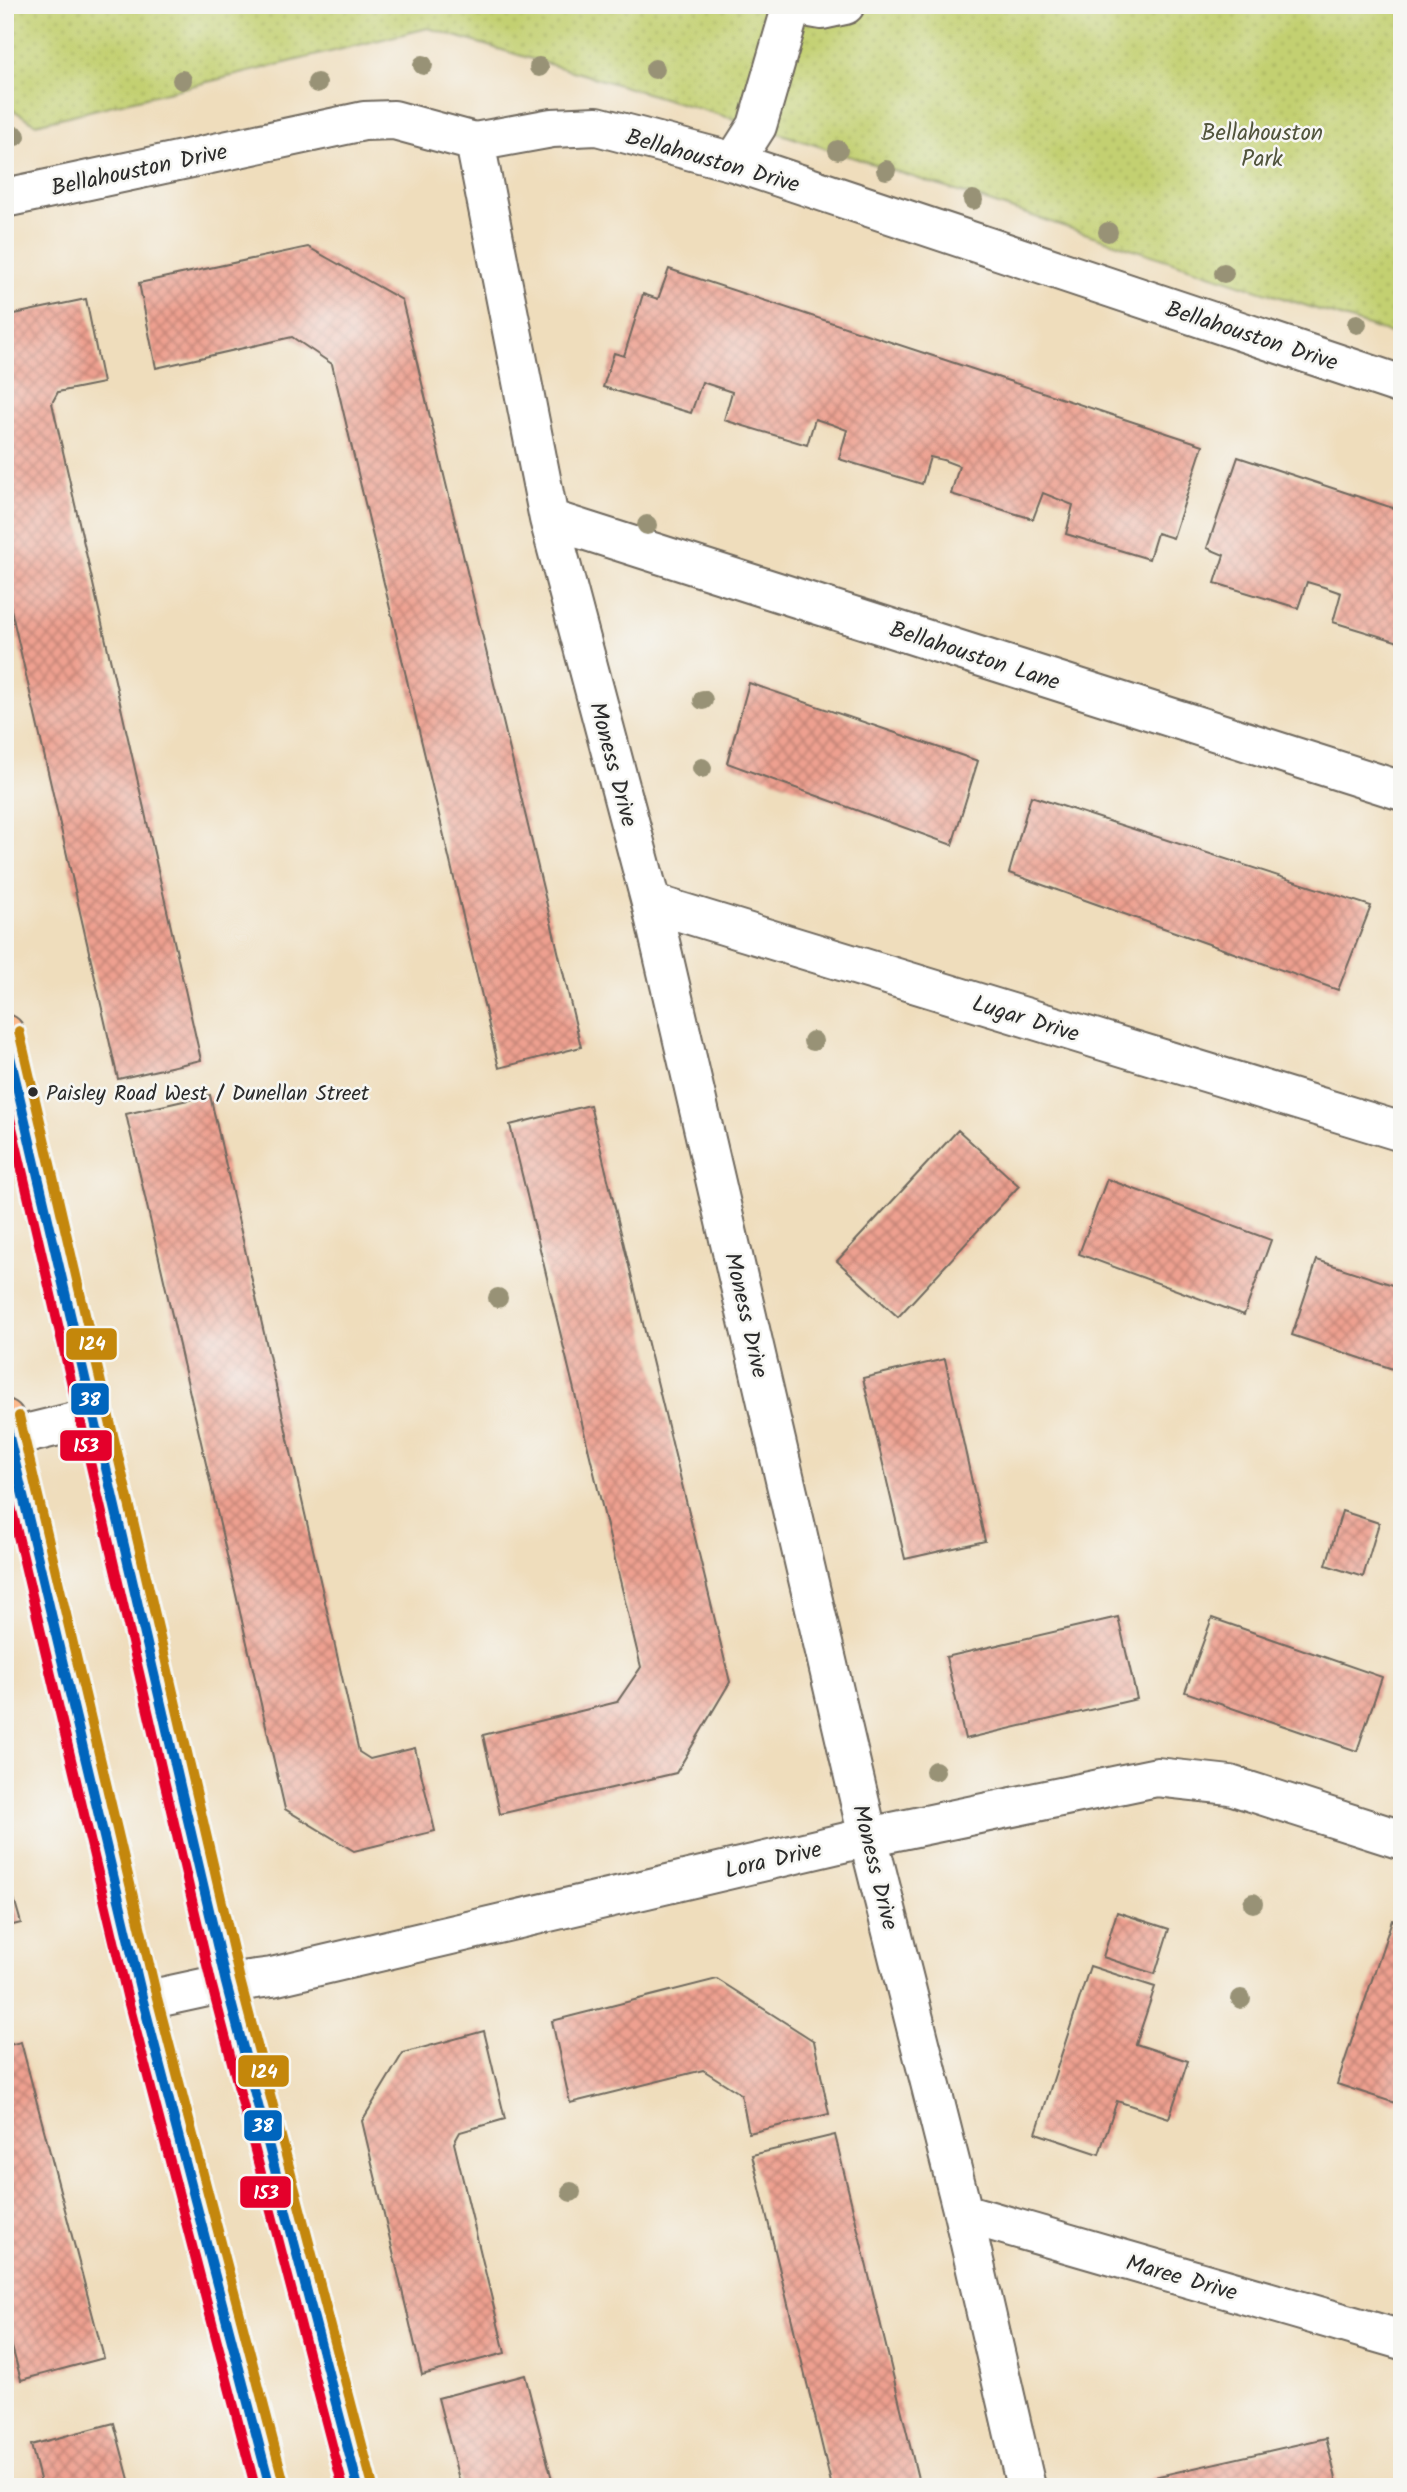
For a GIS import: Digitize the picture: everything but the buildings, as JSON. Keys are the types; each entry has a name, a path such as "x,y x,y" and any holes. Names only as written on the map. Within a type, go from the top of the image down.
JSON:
{"main road":[{"path":"5,1034 226,1983 358,2487"},
{"path":"7,1432 143,2001 270,2487"}],"street":[{"path":"734,162 757,126 793,5 822,10 845,5"},
{"name":"Bellahouston Drive","path":"5,198 364,121 394,120 475,142 552,128 597,127 734,162 1402,385"},
{"name":"Moness Drive","path":"475,142 549,519 650,903 868,1837 963,2213 1026,2487"},
{"name":"Bellahouston Lane","path":"549,519 1402,791"},
{"name":"Lugar Drive","path":"650,903 1402,1132"},
{"path":"7,1432 95,1418"},
{"name":"Lora Drive","path":"143,2001 226,1983 272,1978 868,1837 1157,1777 1230,1785 1402,1840"},
{"name":"Maree Drive","path":"963,2213 1402,2340"}],"green space":[{"name":"Bellahouston Park","path":"5,5 1402,5 1402,337 757,126 428,28 36,124 5,105"}],"transit line":[{"name":"124","path":"19,1031 240,1980 372,2483"},
{"name":"38","path":"5,1035 226,1983 358,2487"},
{"name":"153","path":"5,1097 212,1986 343,2487"},
{"name":"124","path":"19,1416 157,1998 284,2483"},
{"name":"38","path":"5,1420 143,2001 270,2487"},
{"name":"153","path":"5,1481 129,2004 255,2487"}],"place":[{"name":"Paisley Road West / Dunellan Street","path":"33,1092"}]}
